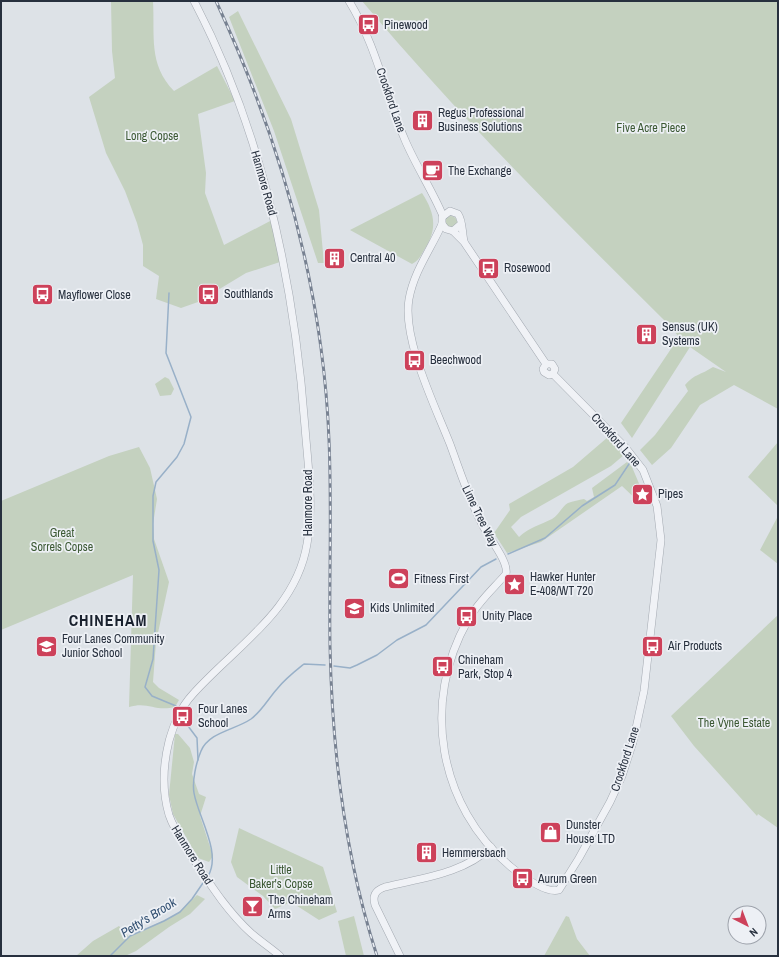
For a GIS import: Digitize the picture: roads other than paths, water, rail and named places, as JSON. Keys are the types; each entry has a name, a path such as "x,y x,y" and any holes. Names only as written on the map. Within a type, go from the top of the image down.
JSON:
{"street":[{"name":"Hanmore Road","path":"194,1 233,82 273,212 295,326 304,414 310,498 305,556 288,596 244,646 191,696 182,708 174,726 164,770 167,806 175,829 200,869 232,914 256,938 280,956"},
{"name":"Crockford Lane","path":"348,1 368,35 399,126 414,162 436,197 443,216"},
{"name":"Crockford Lane","path":"436,197 450,211"},
{"path":"450,211 456,212 460,216 460,225 451,231 442,224 443,216 450,211"},
{"name":"Lime Tree Way","path":"442,224 421,262 410,291 408,311 409,328 427,385 474,507 507,568 506,574 475,608 461,632 446,674 442,704 445,761 453,786 473,824 491,847"},
{"name":"Crockford Lane","path":"460,225 464,242"},
{"name":"Crockford Lane","path":"451,231 464,242 546,364 543,369 544,372 549,375 553,374 635,459 645,474 657,506 661,531 661,552 644,691 633,742 622,776 598,827 559,890 551,891 535,883 510,866 491,847"},
{"name":"Lime Tree Way","path":"436,237 451,231"},
{"path":"400,956 375,905 374,899 376,892 385,887 456,869 470,863 491,847"}],"waterway":[{"path":"169,293 166,353 191,417 184,444 177,457 156,482 153,496 153,541 159,570 153,659 145,687 152,696 176,706"},
{"path":"508,554 545,538 582,506 615,485 631,461"},
{"path":"334,666 350,668 357,665 377,655 397,640 426,625 481,567 496,559"},
{"name":"Petty's Brook","path":"208,876 212,867 211,846 194,793 195,772 201,751 216,735 245,723 255,716 283,682 304,664 325,665"},
{"path":"185,722 197,738 198,760"},
{"name":"Petty's Brook","path":"110,956 130,936 180,912 192,899 205,880"}],"railway":[{"path":"216,1 260,106 278,160 294,215 318,327 325,383 329,440 330,646 331,685 337,764 342,803 356,880 377,956"}],"place":[{"name":"Pinewood","path":"369,25"},
{"name":"Regus Professional Business Solutions","path":"422,120"},
{"name":"The Exchange","path":"433,171"},
{"name":"Central 40","path":"334,258"},
{"name":"Rosewood","path":"489,268"},
{"name":"Southlands","path":"209,294"},
{"name":"Mayflower Close","path":"43,295"},
{"name":"Sensus (UK) Systems","path":"647,334"},
{"name":"Beechwood","path":"414,360"},
{"name":"Pipes","path":"642,494"},
{"name":"Fitness First","path":"398,579"},
{"name":"Hawker Hunter E-408/WT 720","path":"515,584"},
{"name":"Kids Unlimited","path":"354,608"},
{"name":"Unity Place","path":"467,616"},
{"name":"Four Lanes Community Junior School","path":"46,646"},
{"name":"Air Products","path":"653,646"},
{"name":"Chineham Park, Stop 4","path":"443,667"},
{"name":"Four Lanes School","path":"182,716"},
{"name":"Dunster House LTD","path":"551,832"},
{"name":"Hemmersbach","path":"426,853"},
{"name":"Aurum Green","path":"522,879"},
{"name":"The Chineham Arms","path":"252,907"}],"district":[{"name":"CHINEHAM","path":"108,620"}],"park label":[{"name":"Five Acre Piece","path":"651,128"},
{"name":"Long Copse","path":"152,136"},
{"name":"Great Sorrels Copse","path":"62,540"},
{"name":"The Vyne Estate","path":"734,723"},
{"name":"Little Baker's Copse","path":"281,877"}]}
